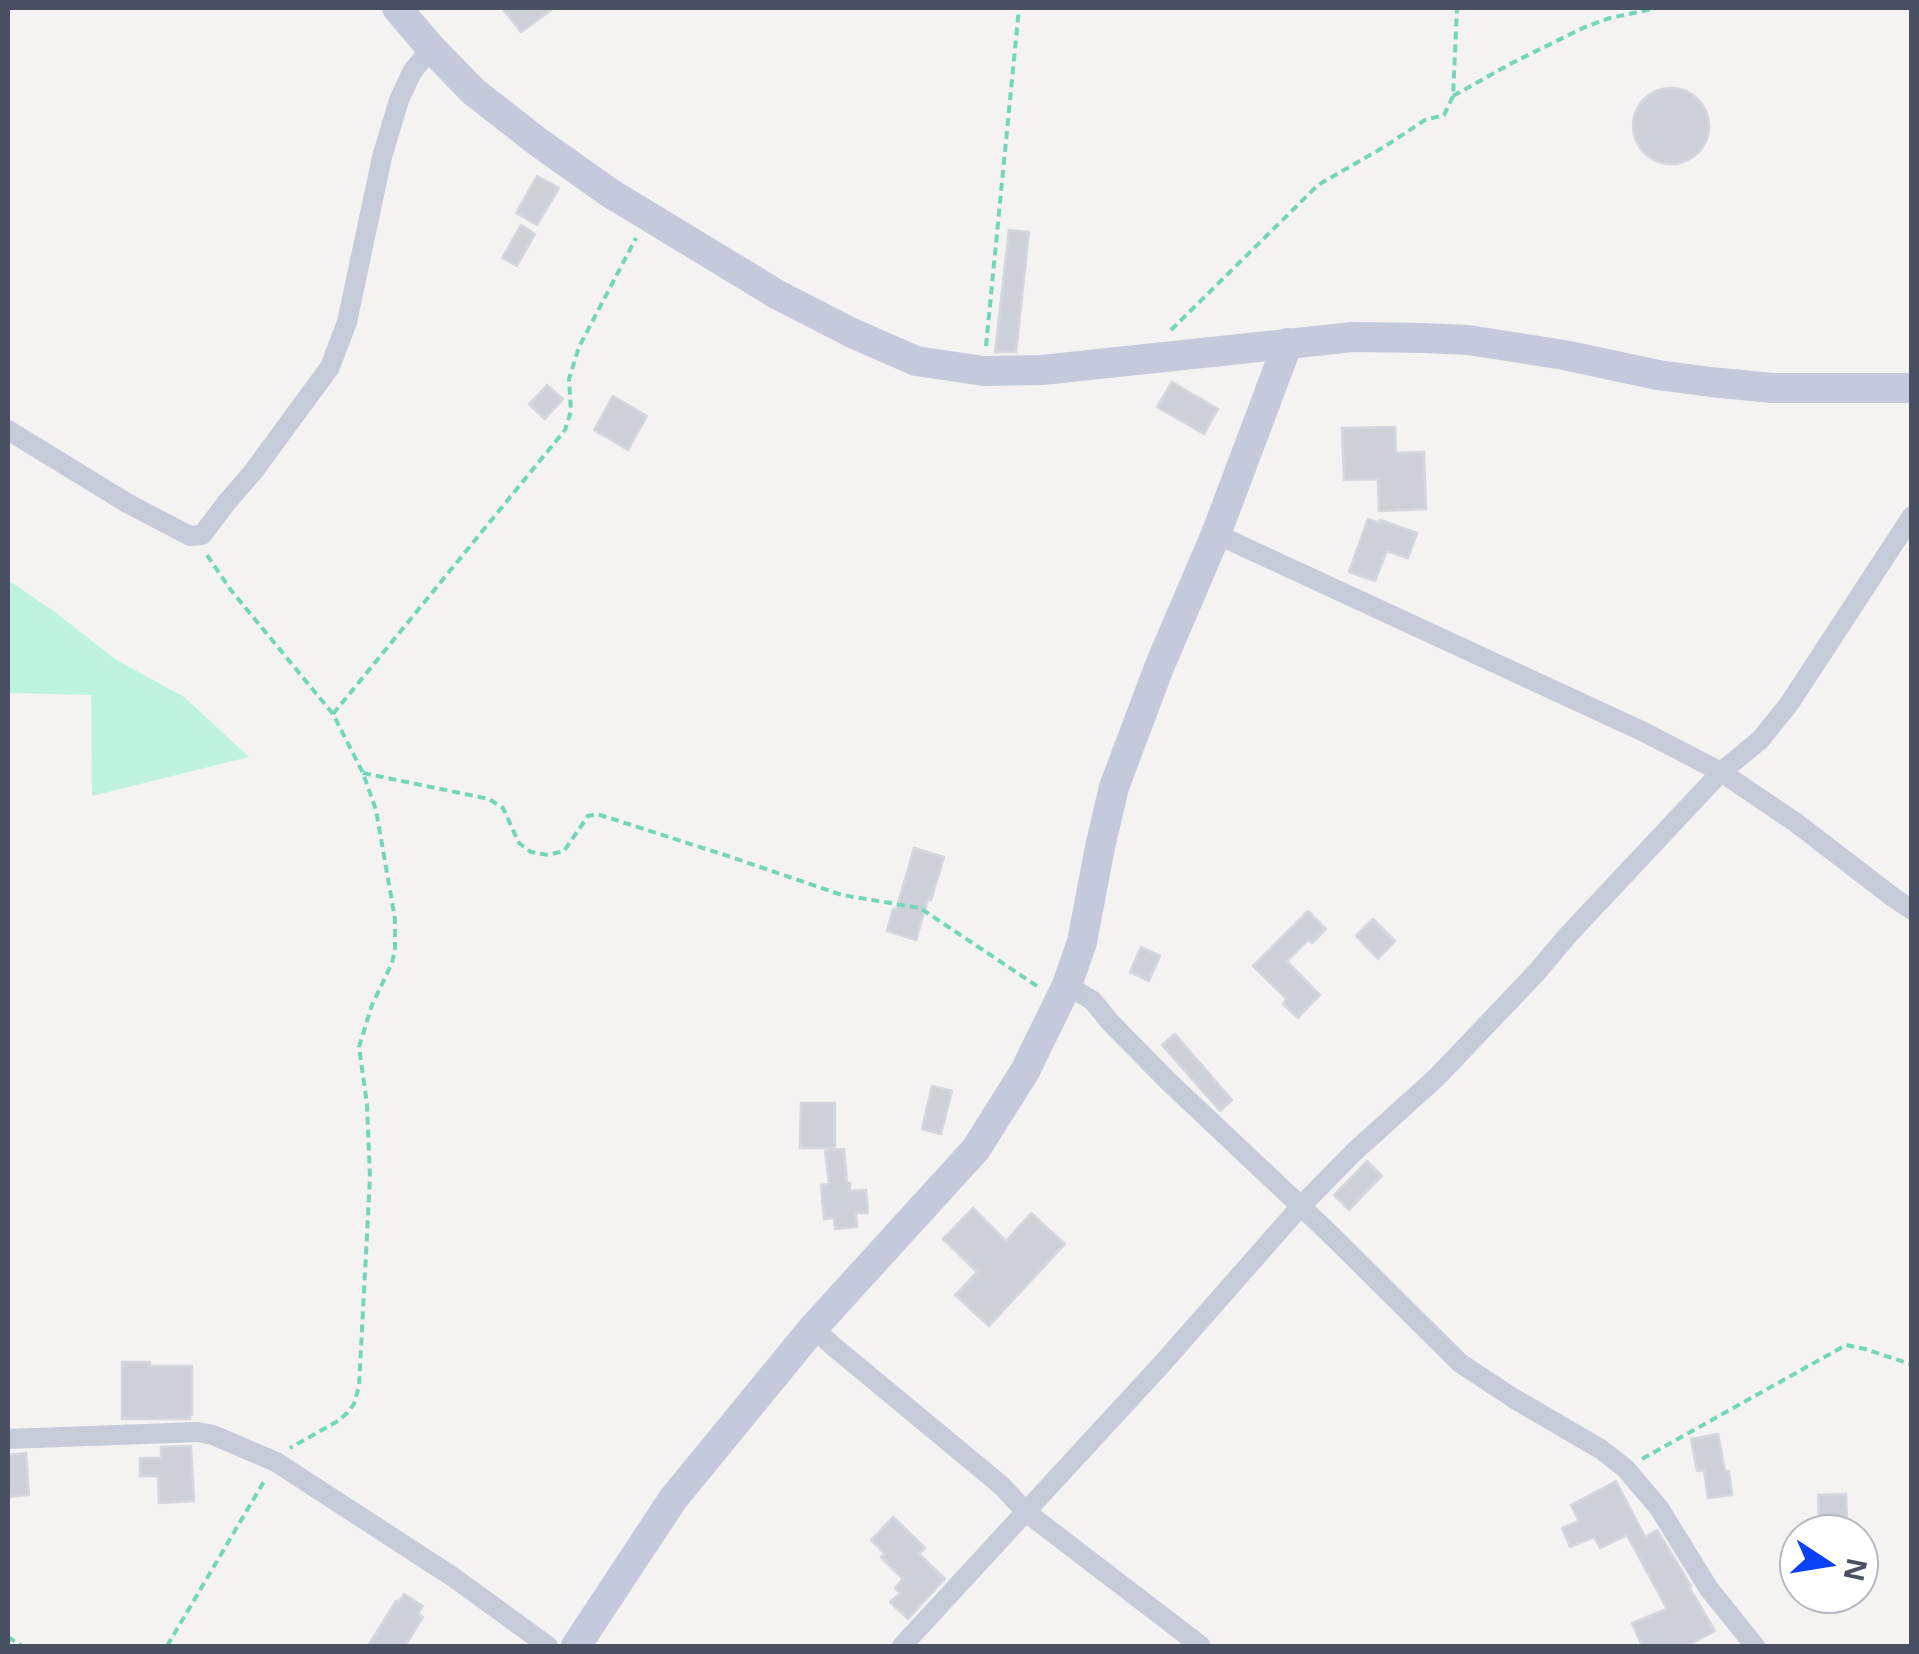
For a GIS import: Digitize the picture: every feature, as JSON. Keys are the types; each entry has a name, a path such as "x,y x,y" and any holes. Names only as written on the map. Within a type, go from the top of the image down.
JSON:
{"street":[{"path":"397,8 474,92 610,193 778,295 916,361 984,371 1042,370 1353,337 1468,340 1711,382 1772,388 1912,388"},
{"path":"8,430 126,503 190,536 202,536 330,367 347,322 382,158 399,100 412,72 431,48"},
{"path":"576,1646 673,1499 813,1328 976,1149 1025,1071 1063,993 1082,942 1114,788 1288,342"},
{"path":"902,1646 1161,1365 1300,1207 1437,1077 1721,772 1760,740 1789,704 1912,516"},
{"path":"1216,534 1644,732 1721,772 1912,910"},
{"path":"1063,993 1093,1001 1168,1081 1460,1362 1625,1468 1659,1508 1709,1588 1756,1646"},
{"path":"813,1328 1002,1486 1026,1512 1201,1646"},
{"path":"8,1439 198,1432 214,1436 276,1462 453,1577 548,1646"}],"path":[{"path":"984,371 1019,8"},
{"path":"1151,359 1173,326 1318,184 1425,120 1444,115 1453,96 1457,8"},
{"path":"1453,96 1512,62 1585,28 1657,8"},
{"path":"333,714 565,430 571,411 570,379 579,347 647,216"},
{"path":"167,1646 276,1462 291,1447 338,1421 354,1404 359,1386 370,1178 367,1104 359,1047 377,991 392,963 395,937 376,810 363,773 333,714 230,590 206,553 202,536"},
{"path":"363,773 489,799 504,808 519,843 531,852 548,855 564,850 588,816 597,814 842,895 920,908 1063,993"},
{"path":"1625,1468 1846,1345 1910,1364"},
{"path":"8,1637 22,1646"}],"green space":[{"path":"8,580 115,659 184,697 249,757 92,796 91,695 8,693"}],"building":[{"path":"502,8 554,8 521,32"},
{"path":"1671,88 1698,99 1709,126 1698,153 1671,164 1644,153 1633,126 1644,99"},
{"path":"537,176 559,188 537,225 516,213"},
{"path":"521,225 535,234 517,266 502,258"},
{"path":"1009,230 1029,232 1016,352 995,352"},
{"path":"1172,382 1218,409 1204,434 1157,407"},
{"path":"547,385 563,399 545,419 529,404"},
{"path":"613,396 647,416 628,450 594,430"},
{"path":"1395,427 1396,453 1424,452 1426,509 1379,511 1378,479 1344,480 1342,428"},
{"path":"1368,519 1417,533 1408,558 1387,551 1375,581 1349,572"},
{"path":"914,848 944,857 916,940 887,931"},
{"path":"1308,911 1326,929 1287,961 1320,995 1298,1018 1283,1004 1287,999 1253,966"},
{"path":"1373,919 1395,941 1378,959 1356,936"},
{"path":"1141,947 1160,956 1149,981 1130,972"},
{"path":"1175,1034 1232,1100 1220,1111 1162,1045"},
{"path":"932,1086 952,1091 941,1134 922,1129"},
{"path":"801,1103 835,1103 835,1148 800,1148"},
{"path":"844,1149 850,1191 866,1190 868,1213 856,1213 857,1227 835,1229 834,1218 824,1219 821,1185 829,1184 825,1151"},
{"path":"1367,1161 1382,1176 1349,1210 1334,1195"},
{"path":"973,1208 1006,1241 1031,1213 1065,1244 989,1326 955,1295 977,1272 943,1239"},
{"path":"122,1362 192,1366 190,1419 122,1419"},
{"path":"1718,1434 1732,1495 1708,1498 1704,1470 1697,1471 1691,1439"},
{"path":"191,1446 194,1501 159,1503 158,1476 140,1476 140,1458 161,1458 161,1447"},
{"path":"26,1453 29,1495 8,1497 8,1455"},
{"path":"1616,1481 1645,1537 1657,1530 1715,1631 1687,1646 1642,1646 1632,1623 1667,1609 1627,1535 1600,1548 1594,1537 1570,1547 1562,1528 1579,1521 1571,1505"},
{"path":"1846,1494 1847,1514 1819,1514 1818,1495"},
{"path":"893,1517 925,1548 919,1554 945,1579 908,1619 890,1602 900,1593 895,1588 903,1579 881,1557 885,1554 871,1540"},
{"path":"404,1594 423,1606 418,1613 423,1617 405,1646 368,1646 396,1601"}]}
